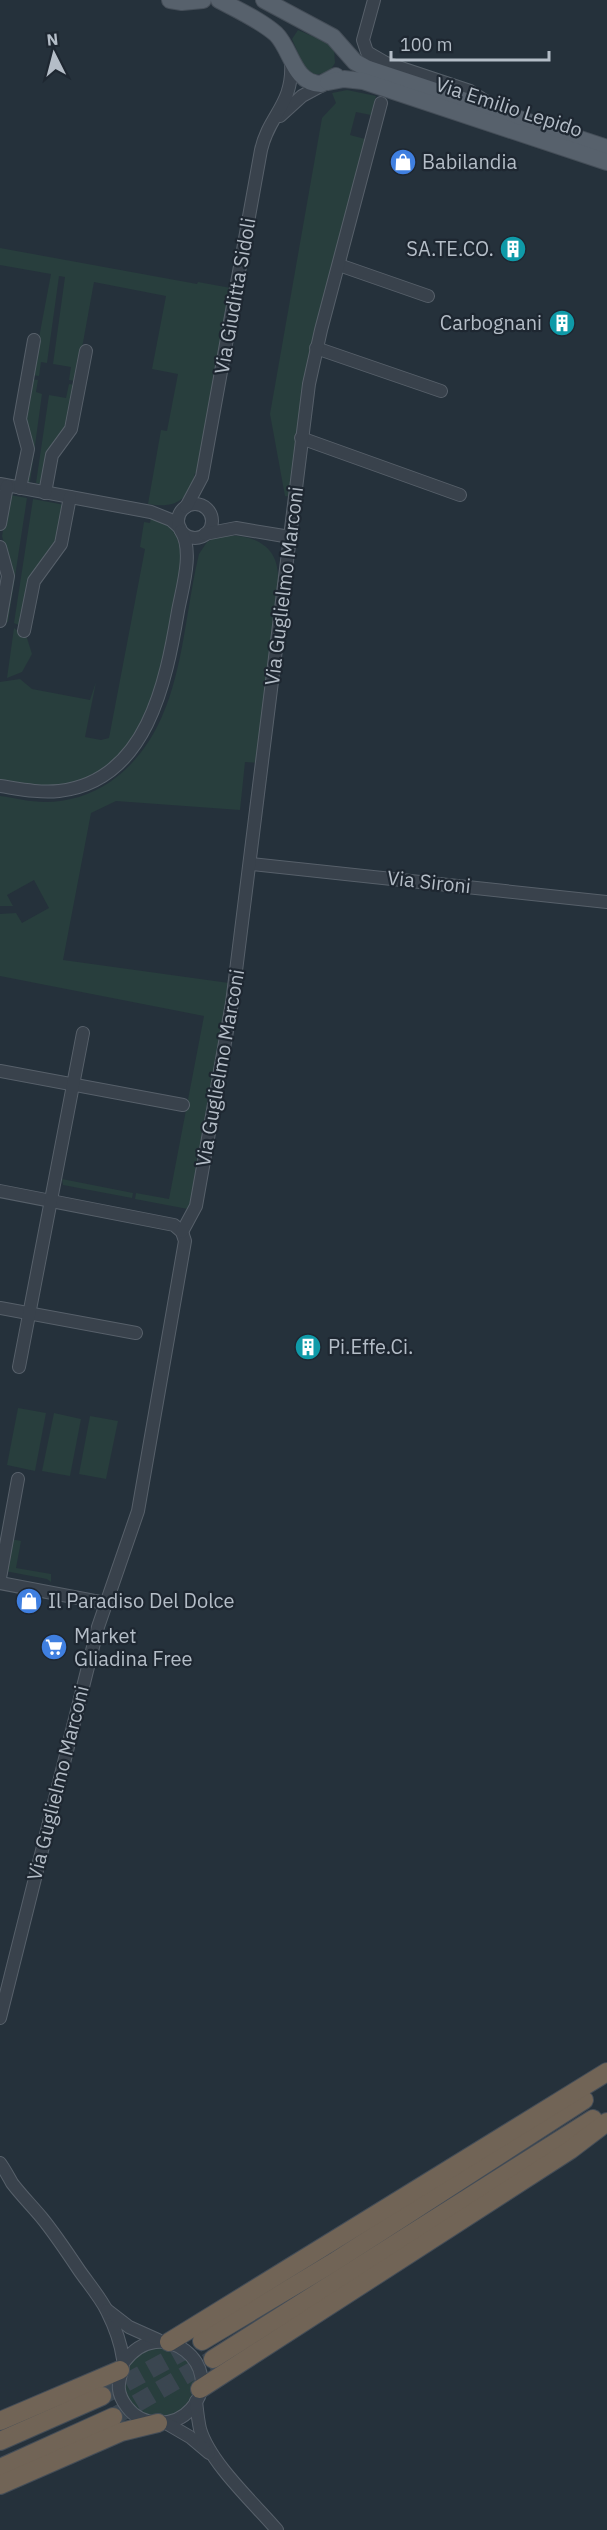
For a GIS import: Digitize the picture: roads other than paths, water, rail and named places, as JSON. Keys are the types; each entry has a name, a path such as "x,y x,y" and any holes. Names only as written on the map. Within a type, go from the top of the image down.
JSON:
{"highway":[{"path":"166,2341 607,2072"},
{"path":"202,2342 494,2161 607,2083"},
{"path":"213,2359 607,2109"},
{"path":"198,2395 570,2150 607,2122"},
{"path":"0,2421 122,2366"},
{"path":"0,2441 102,2396"},
{"path":"0,2468 113,2417"},
{"path":"0,2485 121,2432 162,2423"}],"main road":[{"path":"170,0 182,2 203,0"},
{"name":"Via Emilio Lepido","path":"264,0 338,42 355,62 366,68 607,148"},
{"name":"Via Emilio Lepido","path":"219,1 272,31 289,52 295,68 305,79 317,84 344,79 363,81 607,162"},
{"path":"328,82 343,65 344,53 338,42"}],"street":[{"path":"374,0 363,43 371,56 470,90 516,118"},
{"name":"Via Giuditta Sidoli","path":"185,507 202,477 261,150 266,134 277,119 291,89 289,52"},
{"name":"Via Giuditta Sidoli","path":"277,119 305,94 328,82"},
{"name":"Via Guglielmo Marconi","path":"0,2018 105,1603 138,1511 184,1256 185,1241 182,1232 196,1206 232,1003 302,438 316,348 381,103"},
{"path":"339,265 428,296"},
{"path":"20,488 28,449 20,419 34,340"},
{"path":"316,348 441,391"},
{"path":"45,493 52,455 71,429 86,351"},
{"path":"302,438 460,495"},
{"name":"Via Giuditta Sidoli","path":"202,477 208,511"},
{"path":"0,524 4,485 151,512 171,520 192,537 236,528 290,537"},
{"path":"24,631 34,581 61,544 70,497"},
{"path":"151,512 175,511 198,504 236,528"},
{"path":"0,786 39,792 70,789 102,776 126,755 148,722 163,687 187,564 186,542 179,515 185,507"},
{"path":"187,564 212,522 208,511"},
{"path":"0,547 8,576 0,621"},
{"name":"Via Sironi","path":"251,864 607,903"},
{"path":"19,1367 83,1033"},
{"path":"0,1071 183,1105"},
{"path":"0,1191 169,1224 182,1232"},
{"path":"0,1308 136,1333"},
{"path":"0,1578 18,1479"},
{"path":"0,1583 105,1603"},
{"path":"0,2163 13,2184 49,2228 106,2309 129,2327 183,2348 194,2360 200,2374 198,2395 200,2429 217,2459"},
{"path":"0,2174 13,2184"},
{"path":"106,2309 122,2366 119,2389 126,2406 141,2418 162,2423 190,2437 217,2459 278,2530"},
{"path":"122,2366 137,2348 166,2341"},
{"path":"162,2423 183,2416 198,2395"}],"tunnel":[{"path":"102,2396 202,2341"},
{"path":"113,2417 213,2359"}],"place":[{"name":"Babilandia","path":"403,162"},
{"name":"SA.TE.CO.","path":"513,249"},
{"name":"Carbognani","path":"562,323"},
{"name":"Pi.Effe.Ci.","path":"308,1347"},
{"name":"Il Paradiso Del Dolce","path":"29,1601"},
{"name":"Market Gliadina Free","path":"54,1647"}]}
